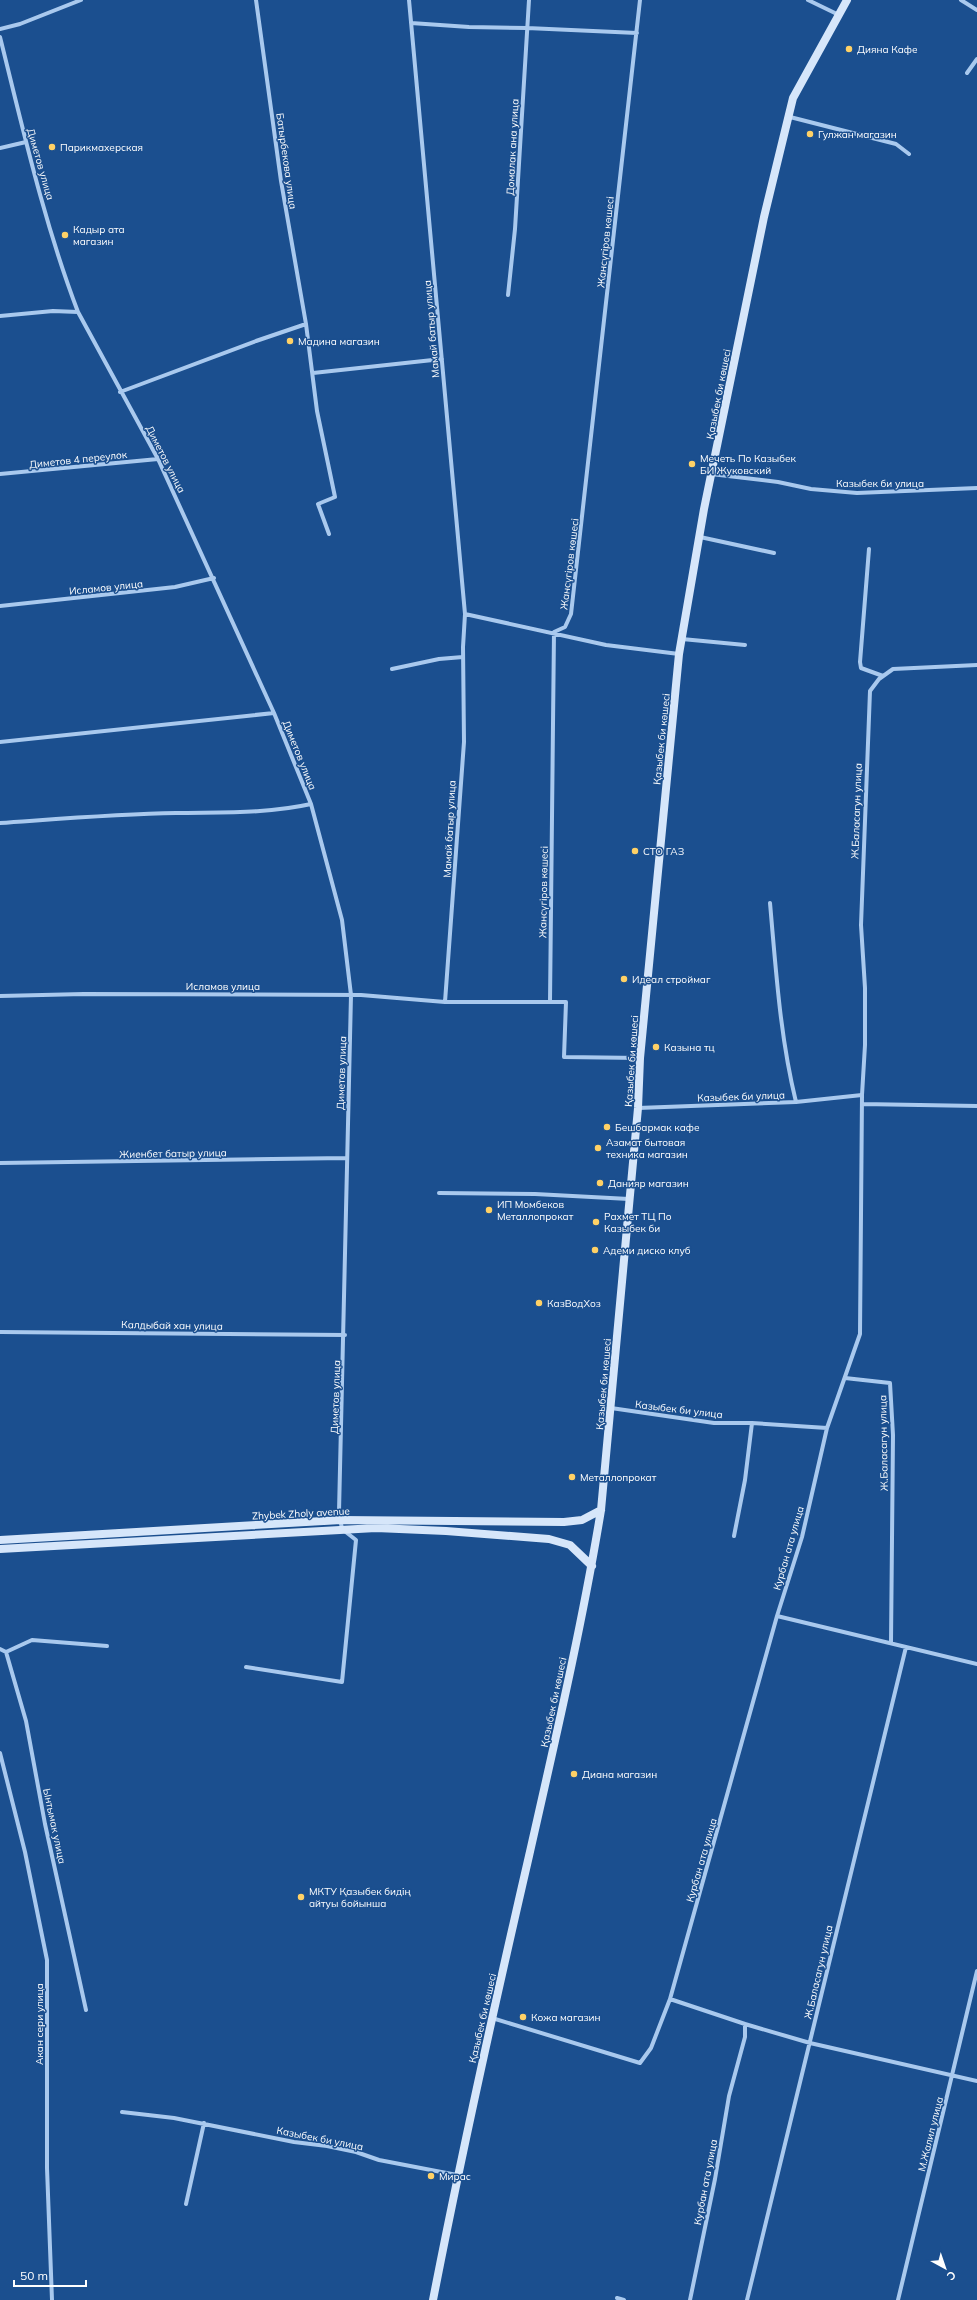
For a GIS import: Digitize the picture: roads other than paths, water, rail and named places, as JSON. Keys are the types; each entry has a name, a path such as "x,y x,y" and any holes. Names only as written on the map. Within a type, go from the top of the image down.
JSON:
{"main road":[{"name":"Қазыбек би көшесі","path":"433,2300 457,2175 557,1731 592,1566 601,1510 638,1108 640,1058 679,654 700,537 764,217 794,98 847,0"},
{"name":"Zhybek Zholy avenue","path":"0,1540 341,1520 564,1522 582,1520 601,1510"},
{"name":"Zhybek Zholy avenue","path":"0,1549 342,1529 446,1531 549,1539 570,1546 592,1566"}],"street":[{"path":"0,29 20,24 81,0"},
{"name":"Батырбекова улица","path":"256,0 281,181 306,324 317,411 334,497 318,504 329,534"},
{"name":"Мамай батыр улица","path":"409,0 465,614 463,657 464,742 445,1002"},
{"name":"Домалак ана улица","path":"508,295 515,229 529,0"},
{"name":"Жансүгіров көшесі","path":"550,1002 554,632 565,627 571,614 640,0"},
{"path":"808,0 839,15"},
{"path":"961,0 977,10"},
{"path":"411,23 469,27 637,33"},
{"name":"Диметов улица","path":"0,38 26,142 69,288 78,312 120,392 158,458 214,578 274,713 311,804 342,920 351,995 346,1158 345,1335 339,1512 342,1529"},
{"path":"967,73 977,59"},
{"path":"790,117 896,144 909,154"},
{"path":"0,148 26,142"},
{"path":"0,316 53,311 78,312"},
{"path":"120,392 256,341 306,324"},
{"path":"313,373 442,359"},
{"name":"Диметов 4 переулок","path":"0,474 158,458"},
{"name":"Казыбек би улица","path":"712,474 778,482 811,489 857,493 977,488"},
{"path":"700,537 774,553"},
{"path":"869,550 860,662 861,668 883,676 893,669 977,665"},
{"name":"Исламов улица","path":"0,606 175,587 214,578"},
{"path":"465,614 554,632 606,645 679,654"},
{"path":"682,639 745,645"},
{"path":"392,669 439,659 463,657"},
{"name":"Ж.Баласагун улица","path":"883,676 870,691 863,816 861,925 865,988 866,1045 862,1094 860,1334 845,1378 890,1383 893,1435 891,1643"},
{"path":"0,742 274,713"},
{"path":"0,823 176,813 226,814 289,809 311,804"},
{"path":"770,903 782,1029 788,1068 796,1102 862,1094"},
{"name":"Исламов улица","path":"0,996 84,994 351,995 445,1002 550,1002"},
{"path":"550,1002 566,1002 564,1057 640,1058"},
{"name":"Казыбек би улица","path":"638,1108 796,1102"},
{"path":"862,1104 977,1106"},
{"name":"Жиенбет батыр улица","path":"0,1163 346,1158"},
{"path":"439,1193 535,1194 629,1200"},
{"name":"Калдыбай хан улица","path":"0,1332 345,1335"},
{"name":"Курбан ата улица","path":"670,1999 777,1616 802,1537 827,1428 845,1378"},
{"name":"Казыбек би улица","path":"611,1408 714,1423 827,1428"},
{"path":"734,1536 745,1480 752,1424"},
{"path":"246,1667 342,1682 356,1540 342,1529"},
{"path":"777,1616 977,1664"},
{"path":"0,1649 6,1652 32,1640 107,1646"},
{"name":"Ж.Баласагун улица","path":"747,2300 810,2043 829,1956 906,1647"},
{"name":"Ынтымак улица","path":"6,1652 26,1721 45,1824 86,2010"},
{"name":"Акан сери улица","path":"0,1753 25,1852 47,1960 47,2168 52,2300"},
{"name":"М.Жалил улица","path":"898,2300 977,1971"},
{"path":"492,2018 640,2063 651,2048 670,1999 745,2024 810,2043 977,2081"},
{"name":"Курбан ата улица","path":"690,2300 715,2179 729,2096 745,2037 745,2024"},
{"name":"Казыбек би улица","path":"122,2112 146,2113 204,2123 294,2142 356,2152 379,2160 457,2175"},
{"path":"186,2204 204,2123"},
{"path":"617,2298 624,2300"}],"place":[{"name":"Дияна Кафе","path":"849,49"},
{"name":"Гулжан магазин","path":"810,134"},
{"name":"Парикмахерская","path":"52,147"},
{"name":"Кадыр ата магазин","path":"65,235"},
{"name":"Мадина магазин","path":"290,341"},
{"name":"Мечеть По Казыбек БИ Жуковский","path":"692,464"},
{"name":"СТО ГАЗ","path":"635,851"},
{"name":"Идеал строймаг","path":"624,979"},
{"name":"Казына тц","path":"656,1047"},
{"name":"Бешбармак кафе","path":"607,1127"},
{"name":"Азамат бытовая техника магазин","path":"598,1148"},
{"name":"Данияр магазин","path":"600,1183"},
{"name":"ИП Момбеков Металлопрокат","path":"489,1210"},
{"name":"Рахмет ТЦ По Казыбек би","path":"596,1222"},
{"name":"Адеми диско клуб","path":"595,1250"},
{"name":"КазВодХоз","path":"539,1303"},
{"name":"Металлопрокат","path":"572,1477"},
{"name":"Диана магазин","path":"574,1774"},
{"name":"МКТУ Қазыбек бидің айтуы бойынша","path":"301,1897"},
{"name":"Кожа магазин","path":"523,2017"},
{"name":"Мирас","path":"431,2176"}]}
